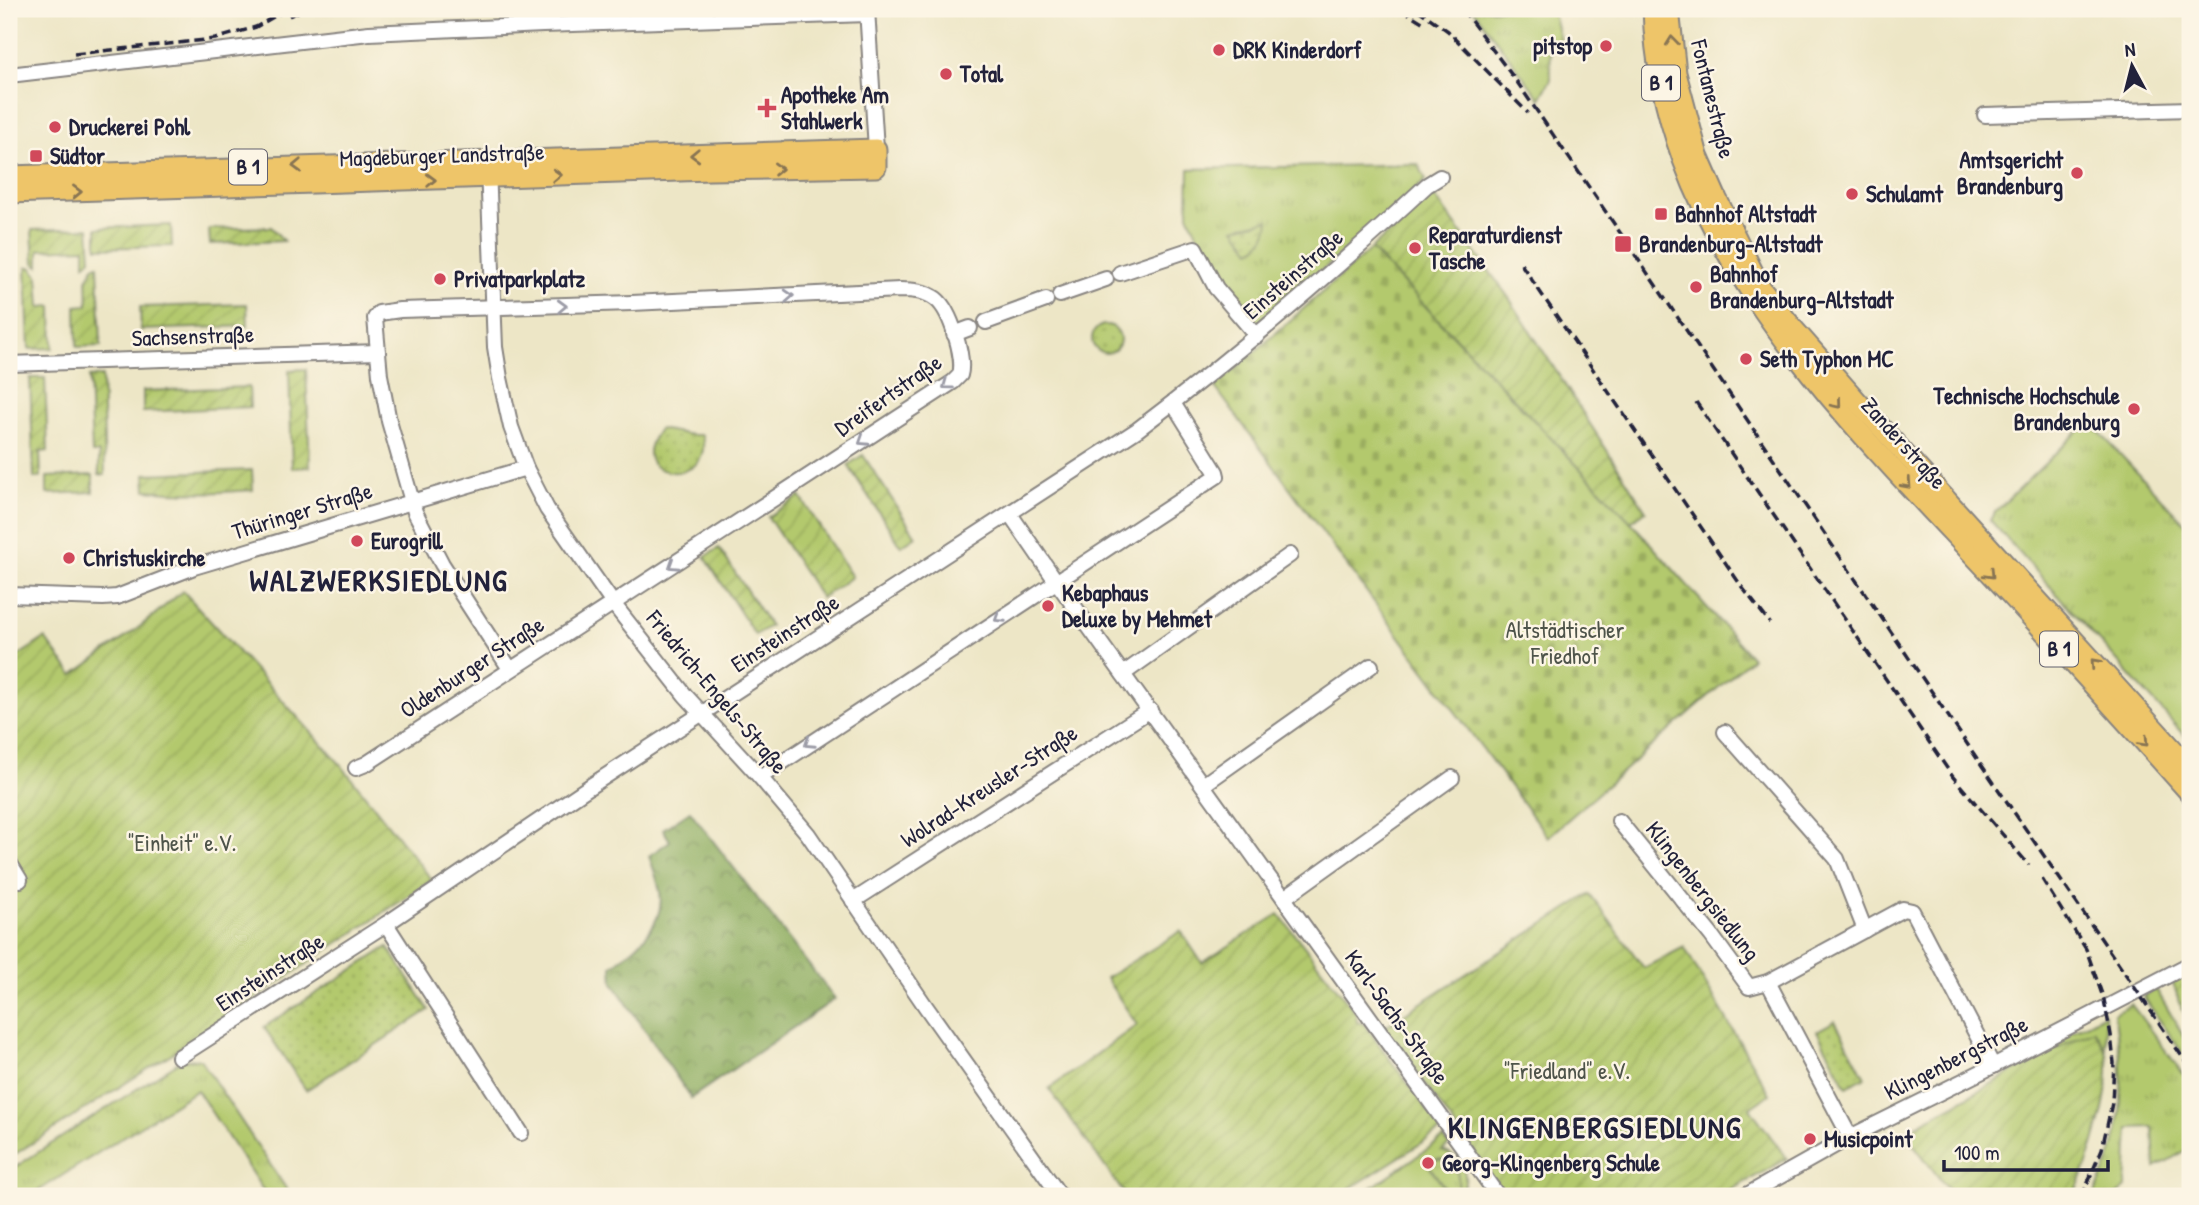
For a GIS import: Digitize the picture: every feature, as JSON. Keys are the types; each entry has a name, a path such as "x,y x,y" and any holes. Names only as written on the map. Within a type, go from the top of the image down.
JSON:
{"main road":[{"name":"Fontanestraße","path":"1653,9 1654,42 1664,96 1678,145"},
{"name":"Fontanestraße","path":"1669,9 1676,73 1699,156 1717,200"},
{"name":"Zanderstraße","path":"1678,145 1690,181 1712,227 1783,338 1840,408 1950,518 2190,768"},
{"name":"Magdeburger Landstraße","path":"9,176 488,169 876,158"},
{"name":"Magdeburger Landstraße","path":"9,193 488,169"},
{"name":"Zanderstraße","path":"1717,200 1761,288 1792,327 1865,410 1950,518 2190,793"}],"street":[{"path":"9,75 390,32 868,11 876,158"},
{"path":"1985,116 2190,109"},
{"name":"Friedrich-Engels-Straße","path":"488,169 495,347 505,403 526,468 547,509 612,602 685,695 760,776 808,834 1060,1196"},
{"name":"Einsteinstraße","path":"179,1057 1137,430 1257,335 1427,185 1440,177"},
{"path":"1121,273 1195,248 1216,288 1257,335"},
{"path":"986,322 1106,279"},
{"name":"Dreifertstraße","path":"378,352 375,318 383,311 912,290 922,291 937,300 946,312 961,358 960,375 953,382 612,602"},
{"path":"954,334 970,328"},
{"path":"378,352 389,421 412,502 424,531 442,564 510,669"},
{"name":"Sachsenstraße","path":"9,364 378,352"},
{"path":"760,776 1217,475 1173,403"},
{"name":"Thüringer Straße","path":"9,595 117,597 194,567 526,468"},
{"name":"Karl-Sachs-Straße","path":"1010,514 1498,1196"},
{"path":"1123,674 1290,555"},
{"name":"Oldenburger Straße","path":"356,768 612,602"},
{"path":"1203,785 1371,666"},
{"name":"Wolrad-Kreusler-Straße","path":"853,901 1150,710"},
{"path":"1724,732 1836,859 1865,930"},
{"path":"1284,898 1452,778"},
{"name":"Klingenbergsiedlung","path":"1619,821 1749,986 1768,982 1903,909 1912,911 1993,1066"},
{"path":"9,862 20,880"},
{"path":"386,924 521,1133"},
{"name":"Klingenbergstraße","path":"1745,1196 1850,1137 2190,964"},
{"path":"1768,982 1850,1137"}],"green space":[{"path":"1473,9 1552,9 1560,40 1550,46 1551,79 1540,99"},
{"path":"1418,164 1426,180 1259,325 1226,295 1188,214 1189,169"},
{"path":"1432,193 1509,298 1646,511 1631,522 1371,249"},
{"path":"1269,220 1264,238 1251,250 1235,228"},
{"path":"171,225 172,246 97,248 97,228"},
{"path":"271,227 284,241 210,244 209,229"},
{"path":"89,228 91,259 85,264 85,248 39,250 39,266 34,263 32,230"},
{"name":"Altstädtischer Friedhof","path":"1371,249 1631,522 1752,658 1548,837 1215,387"},
{"path":"98,265 101,346 77,347 76,306 88,305 87,280 94,266"},
{"path":"26,267 31,267 38,276 40,307 52,306 53,348 29,349"},
{"path":"247,304 248,326 141,330 140,307"},
{"path":"1106,325 1116,329 1120,339 1116,349 1106,353 1096,349 1092,339 1096,329"},
{"path":"306,369 310,467 292,468 289,370"},
{"path":"102,376 105,475 99,475 99,453 92,453 89,377"},
{"path":"30,378 45,378 48,451 40,452 41,477 34,478"},
{"path":"249,387 250,407 143,412 143,391"},
{"path":"2089,421 2190,529 2190,742 1990,520 1994,513"},
{"path":"659,429 702,435 703,450 699,461 681,472 660,469 649,455 649,448"},
{"path":"863,455 916,536 901,546 848,465"},
{"path":"252,470 253,490 200,493 146,490 145,474"},
{"path":"93,475 93,492 47,494 47,477"},
{"path":"800,496 852,577 821,598 768,517"},
{"path":"719,548 770,626 755,635 705,557"},
{"name":"\"Einheit\" e.V.","path":"183,591 341,765 432,880 196,1038 9,1158 9,893 18,887 9,870 9,662 45,638 73,675 137,629"},
{"path":"690,811 835,999 691,1098 613,983 612,966 647,935 653,925 661,904 657,878 649,856 670,841 663,829"},
{"name":"\"Friedland\" e.V.","path":"1590,894 1644,968 1684,947 1770,1094 1750,1108 1787,1159 1720,1196 1505,1196 1384,1027"},
{"path":"1279,914 1356,1013 1357,1022 1364,1024 1442,1130 1338,1196 1126,1196 1049,1089 1137,1025 1106,978 1181,931 1202,963"},
{"path":"388,947 429,1010 306,1090 264,1027"},
{"path":"2190,971 2190,1029 2172,981"},
{"path":"2156,989 2190,1047 2190,1064 2143,996"},
{"path":"2131,1004 2190,1083 2190,1148 2155,1168 2153,1127 2129,1128 2126,1187 2115,1196 2094,1196 2113,1150 2120,1115 2121,1065 2114,1013"},
{"path":"2105,1014 2106,1051 2094,1030 2050,1050 2050,1043"},
{"path":"1835,1021 1865,1077 1847,1087 1817,1031"},
{"path":"2190,1029 2190,1047 2182,1035"},
{"path":"2094,1030 2107,1054 2107,1087 2093,1146 2073,1196 1953,1196 1904,1132"},
{"path":"200,1059 291,1196 267,1196 197,1090 30,1196 9,1196 9,1171 182,1060"},
{"path":"1444,1138 1449,1145 1442,1151 1455,1158 1464,1169 1465,1182 1458,1196 1451,1196 1458,1187 1454,1168 1446,1161 1433,1160 1426,1162 1450,1196 1359,1196"},
{"path":"1434,1159 1449,1161 1458,1172 1458,1187 1451,1196 1426,1162"}],"railway":[{"path":"74,54 215,39 256,27 287,9"},
{"path":"289,16 305,9"},
{"path":"1401,9 1424,23"},
{"path":"1417,9 1448,31 1528,113"},
{"path":"1462,9 1517,82 2190,1068"},
{"path":"1521,264 1742,587 1770,623"},
{"path":"1696,402 1953,777 2029,865"},
{"path":"2042,879 2086,949 2104,1000 2111,1035 2114,1063 2112,1103 2102,1149 2082,1196"}],"place":[{"name":"pitstop","path":"1606,46"},
{"name":"DRK Kinderdorf","path":"1219,50"},
{"name":"Total","path":"946,74"},
{"name":"Apotheke Am Stahlwerk","path":"767,108"},
{"name":"Druckerei Pohl","path":"55,127"},
{"name":"Südtor","path":"36,156"},
{"name":"Amtsgericht Brandenburg","path":"2077,173"},
{"name":"Schulamt","path":"1852,194"},
{"name":"Bahnhof Altstadt","path":"1661,214"},
{"name":"Brandenburg-Altstadt","path":"1623,244"},
{"name":"Reparaturdienst Tasche","path":"1415,248"},
{"name":"Privatparkplatz","path":"440,279"},
{"name":"Bahnhof Brandenburg-Altstadt","path":"1696,287"},
{"name":"Seth Typhon MC","path":"1746,359"},
{"name":"Technische Hochschule Brandenburg","path":"2134,409"},
{"name":"Eurogrill","path":"357,541"},
{"name":"Christuskirche","path":"69,558"},
{"name":"Kebaphaus Deluxe by Mehmet","path":"1048,606"},
{"name":"Musicpoint","path":"1810,1139"},
{"name":"Georg-Klingenberg Schule","path":"1428,1163"}],"district":[{"name":"WALZWERKSIEDLUNG","path":"379,581"},
{"name":"KLINGENBERGSIEDLUNG","path":"1595,1128"}]}
